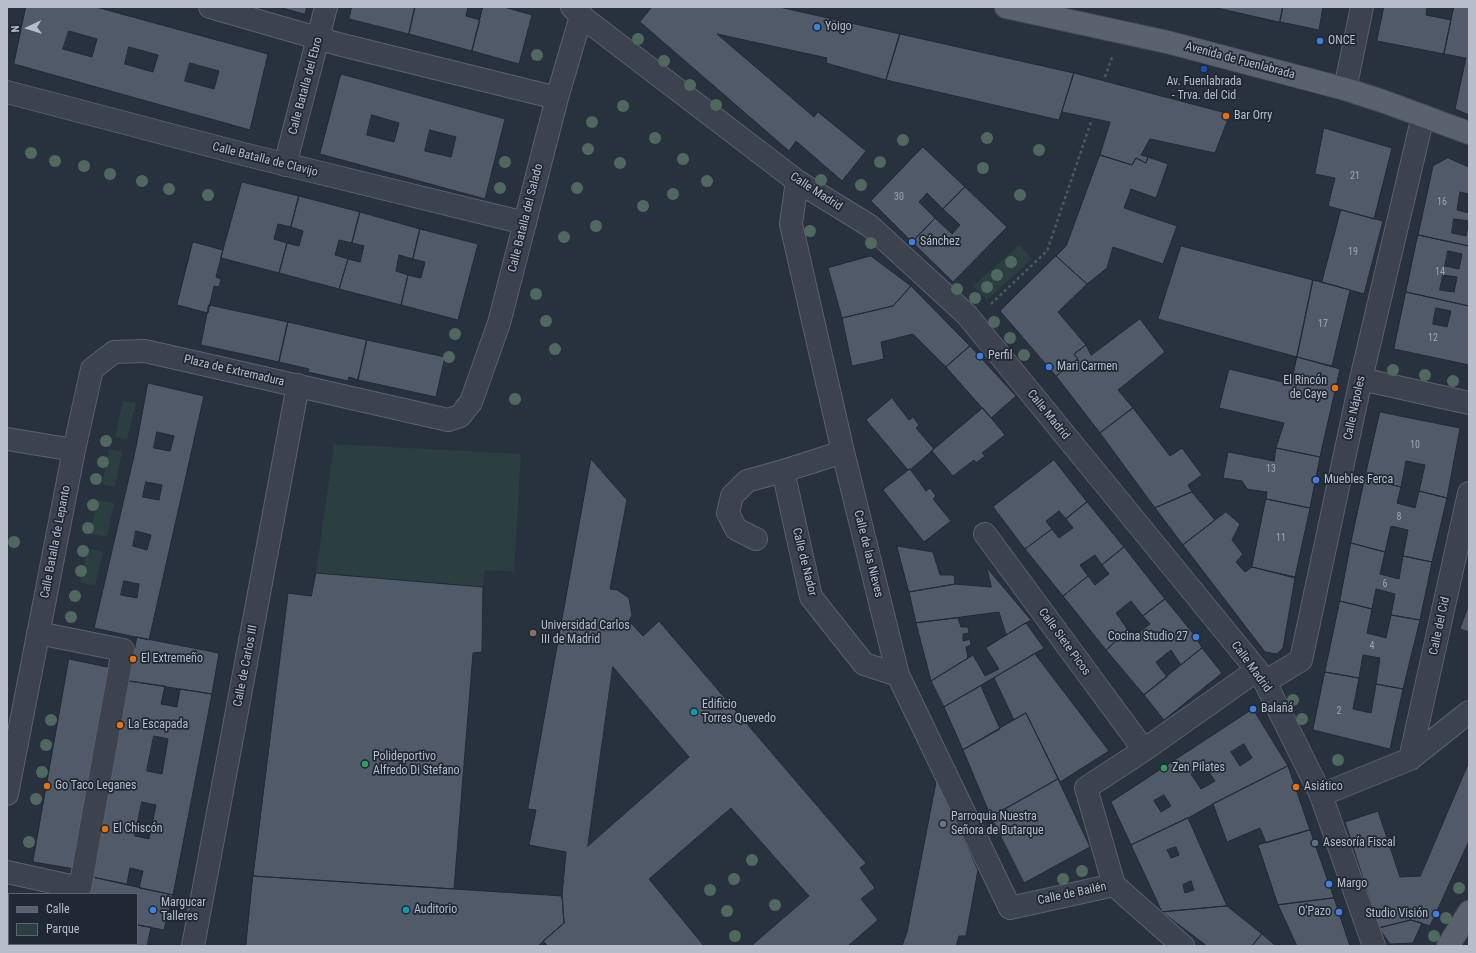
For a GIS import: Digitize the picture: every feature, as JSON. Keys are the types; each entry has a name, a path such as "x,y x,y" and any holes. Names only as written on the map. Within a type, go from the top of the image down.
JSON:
{"main road":[{"name":"Avenida de Fuenlabrada","path":"1006,7 1167,42 1345,89 1469,133"},
{"path":"1448,946 1469,912"}],"street":[{"path":"210,7 338,44 557,98"},
{"name":"Calle Batalla del Ebro","path":"285,165 326,7"},
{"path":"1345,89 1362,7"},
{"name":"Calle Batalla del Salado","path":"460,416 471,402 499,323 557,98 577,10"},
{"name":"Calle Madrid","path":"577,10 797,181 870,226 967,315 1261,676 1321,795 1374,946"},
{"name":"Calle Batalla de Clavijo","path":"7,92 285,165 525,223"},
{"name":"Calle Nápoles","path":"1261,676 1300,660 1361,379 1423,116"},
{"name":"Calle de las Nieves","path":"797,181 791,224 843,452 898,675 1010,908"},
{"name":"Plaza de Extremadura","path":"74,450 92,369 114,352 145,351 448,420 460,416"},
{"path":"1361,379 1469,403"},
{"name":"Calle de Carlos III","path":"193,946 298,385"},
{"path":"7,439 74,450"},
{"name":"Calle Batalla de Lepanto","path":"7,794 74,450"},
{"path":"756,539 736,529 728,513 732,496 748,481 783,472 843,452"},
{"name":"Calle de Nador","path":"783,472 811,597 864,664 898,675"},
{"name":"Calle del Cid","path":"1410,759 1469,493"},
{"name":"Calle Siete Picos","path":"985,534 1144,750"},
{"path":"7,872 80,888 123,650 38,633"},
{"path":"1114,885 1086,788 1261,676"},
{"path":"1321,795 1410,759 1469,712"},
{"name":"Calle de Bailén","path":"1010,908 1114,885 1180,944"},
{"path":"1154,940 1180,944"}],"path":[{"path":"1105,77 1112,54"},
{"path":"987,308 1047,251 1091,122"}],"green space":[{"path":"1019,245 1032,259 987,300 973,286"},
{"path":"123,401 136,403 127,440 115,437"},
{"path":"334,444 521,454 514,572 485,570 483,587 316,573"},
{"path":"109,449 122,452 115,487 102,484"},
{"path":"97,500 114,503 107,537 90,534"},
{"path":"88,548 103,552 95,586 80,582"}],"building":[{"path":"26,7 96,7 268,54 250,130 14,64","holes":["69,31 97,39 92,57 63,49","129,47 158,55 153,72 125,64","190,63 219,71 214,89 185,81"]},
{"path":"279,7 307,7 305,14"},
{"path":"352,7 415,7 409,34 349,19"},
{"path":"415,7 468,7 466,16 480,20 472,51 409,34"},
{"path":"483,7 504,7 532,15 519,64 472,51"},
{"path":"652,7 779,7 900,34 886,80 826,63 827,58 717,34 814,117 818,112 866,151 842,181 796,141 789,151 640,22"},
{"path":"1213,7 1283,7 1280,22"},
{"path":"1283,7 1323,7 1319,30 1280,22"},
{"path":"1384,7 1427,7 1426,15 1451,20 1444,54 1377,41"},
{"path":"1454,7 1469,7 1469,115 1455,109 1466,58 1444,54"},
{"path":"900,34 1074,73 1059,120 886,80"},
{"path":"1074,73 1230,114 1215,153 1150,139 1141,155 1148,157 1146,163 1136,158 1132,165 1100,155 1110,122 1062,112"},
{"path":"341,74 505,119 485,199 320,154","holes":["372,115 399,123 394,142 367,135","430,130 456,137 451,157 425,151"]},
{"path":"1324,128 1392,148 1374,219 1328,206 1335,178 1315,174"},
{"path":"923,147 965,187 943,209 927,193 919,202 935,218 912,242 871,201"},
{"path":"1100,155 1132,165 1136,158 1146,163 1148,157 1168,164 1156,198 1131,189 1124,208 1177,226 1163,264 1113,247 1107,268 1087,284 1056,256 1066,246"},
{"path":"1448,158 1469,167 1469,194 1460,192 1457,210 1469,213 1469,221 1469,246 1418,235 1433,166","holes":["1454,219 1469,221 1466,236 1452,233"]},
{"path":"242,182 299,196 291,227 278,224 274,239 287,243 279,273 221,258"},
{"path":"965,187 1007,227 953,282 912,242 935,218 952,234 960,225 943,209"},
{"path":"299,196 360,212 352,243 339,240 335,255 348,259 339,289 279,273 287,243 299,246 303,231 291,227"},
{"path":"1341,210 1383,221 1364,294 1322,282"},
{"path":"360,212 420,229 413,259 399,255 396,271 408,275 401,305 339,289 348,259 360,262 364,246 352,243"},
{"path":"420,229 478,244 458,320 401,305 408,275 421,278 425,262 413,259"},
{"path":"1418,235 1469,246 1469,306 1406,292","holes":["1448,251 1462,254 1459,269 1445,266","1443,275 1457,277 1454,292 1440,290"]},
{"path":"193,242 223,250 216,277 221,279 219,287 214,286 208,313 177,305"},
{"path":"1181,246 1313,280 1297,357 1158,319"},
{"path":"871,256 911,286 893,306 842,318 828,268"},
{"path":"1056,256 1087,284 1058,312 1086,345 1074,354 1078,359 1056,376 1000,311"},
{"path":"1313,280 1350,290 1332,366 1297,357"},
{"path":"911,286 970,346 946,367 913,334 881,342 884,359 852,366 842,318 893,306"},
{"path":"1406,292 1469,306 1469,365 1394,349","holes":["1436,308 1451,311 1447,327 1433,324"]},
{"path":"209,305 288,322 279,362 201,345"},
{"path":"1140,319 1165,352 1118,390 1133,408 1100,433 1056,376 1078,359 1074,354 1086,345 1091,355"},
{"path":"288,322 367,340 358,380 349,377 348,381 308,372 309,369 279,362"},
{"path":"367,340 445,357 436,397 358,380"},
{"path":"970,346 1016,396 991,418 946,367"},
{"path":"1297,357 1340,369 1320,457 1276,448 1284,423 1219,408 1229,369 1291,384"},
{"path":"148,383 204,396 149,640 94,628 136,447","holes":["157,432 174,436 170,451 154,448","146,482 162,485 159,500 143,497","136,531 151,535 147,550 133,546","124,581 139,584 137,598 121,595"]},
{"path":"892,398 909,420 913,417 919,425 916,428 934,449 908,470 866,420"},
{"path":"983,408 1005,435 982,453 985,456 976,463 974,460 953,476 932,451"},
{"path":"1133,408 1170,456 1182,448 1202,475 1188,485 1192,492 1155,508 1100,433"},
{"path":"1380,412 1460,428 1447,498 1419,491 1425,465 1406,461 1401,487 1365,478"},
{"path":"1276,448 1320,457 1310,508 1266,499 1267,492 1247,489 1242,481 1223,478 1228,452 1274,461"},
{"name":"Edificio Torres Quevedo","path":"591,459 627,500 610,589 617,590 629,598 632,615 629,621 643,636 659,621 866,863 860,868 875,888 861,899 878,920 848,946 751,946 809,896 731,808 649,879 704,946 548,946 543,941 564,923 562,896 566,852 529,845 536,810 528,809","holes":["613,667 689,757 588,846"]},
{"path":"1054,460 1087,502 1066,519 1059,511 1046,521 1052,529 1025,549 993,507"},
{"path":"910,469 926,491 930,488 936,496 933,499 951,521 924,542 883,490"},
{"path":"1365,478 1401,487 1397,503 1415,508 1419,491 1447,498 1432,562 1403,556 1408,530 1391,526 1385,552 1351,543"},
{"path":"1192,492 1215,520 1183,545 1155,508"},
{"path":"1266,499 1310,508 1295,577 1252,567"},
{"path":"1087,502 1124,547 1102,565 1095,555 1080,565 1088,576 1063,596 1025,549 1052,529 1059,538 1073,528 1066,519"},
{"path":"1226,512 1240,524 1232,540 1243,554 1236,562 1245,572 1252,567 1295,578 1283,648 1277,654 1265,652 1183,545"},
{"path":"1351,543 1385,552 1380,574 1399,579 1403,556 1432,562 1420,620 1391,615 1395,594 1376,589 1372,609 1340,601"},
{"path":"897,546 933,552 940,575 954,575 955,584 909,592"},
{"path":"1124,547 1165,599 1143,616 1131,601 1116,613 1128,630 1106,650 1063,596 1088,576 1095,585 1109,574 1102,565"},
{"path":"987,568 1031,620 1006,635 999,612 916,623 909,592 955,584 991,587"},
{"name":"Polideportivo Alfredo Di Stefano","path":"316,573 483,587 482,652 473,653 454,889 253,876 288,593 311,596"},
{"path":"1165,599 1196,637 1202,648 1181,665 1171,650 1156,662 1167,677 1144,695 1106,650 1128,630 1133,637 1150,624 1143,616"},
{"path":"1340,601 1372,609 1367,633 1386,638 1391,615 1420,620 1403,689 1376,684 1380,658 1363,655 1359,678 1325,672"},
{"path":"1469,605 1469,632 1460,629"},
{"path":"958,618 961,627 968,627 969,633 963,634 963,641 970,639 971,645 966,647 968,658 931,681 916,623"},
{"path":"1026,623 1044,648 944,707 931,681 973,655 985,676 999,669 986,648"},
{"path":"137,637 219,653 212,694 129,681"},
{"path":"1202,648 1222,673 1164,720 1144,695"},
{"path":"1035,654 1109,751 1060,782 1026,713 1014,720 994,678"},
{"path":"69,659 112,668 75,869 33,862"},
{"path":"1325,672 1359,678 1353,709 1371,713 1376,684 1403,689 1390,749 1313,730"},
{"path":"129,681 165,686 161,704 177,707 180,689 212,694 173,895 139,888 143,871 130,868 127,884 92,877","holes":["154,736 168,739 162,774 147,771","142,802 156,805 149,839 135,836"]},
{"path":"981,686 1000,729 963,750 944,707"},
{"path":"1253,709 1288,766 1188,818 1131,845 1111,802","holes":["1244,744 1252,758 1240,766 1231,752","1205,766 1215,781 1201,789 1191,774","1164,795 1171,806 1161,812 1154,801"]},
{"path":"1026,713 1058,779 991,817 963,750"},
{"path":"1469,762 1469,841 1430,926 1411,920 1379,928 1345,822 1378,811 1400,877 1420,876"},
{"path":"1288,766 1310,830 1266,843 1260,828 1227,842 1213,804"},
{"name":"Parroquia Nuestra Señora de Butarque","path":"937,778 978,870 966,936 959,936 956,946 902,946 907,932"},
{"path":"1058,779 1090,847 1024,883 991,817"},
{"path":"1188,818 1227,906 1162,912 1131,845","holes":["1176,847 1179,855 1171,858 1167,850","1191,881 1194,890 1185,893 1183,885"]},
{"path":"1310,830 1334,898 1278,905 1258,845"},
{"name":"Auditorio","path":"253,876 562,896 564,923 538,946 246,946"},
{"name":"Margucar Talleres","path":"92,877 173,895 164,930 138,925 138,893 88,893"},
{"path":"1334,898 1350,946 1297,946 1278,905"},
{"path":"1227,906 1262,934 1252,946 1207,946 1162,912"},
{"path":"1411,920 1422,923 1413,943 1390,944 1379,928"},
{"path":"138,925 151,927 147,946 113,946 138,945"},
{"path":"1262,934 1276,946 1252,946"},
{"path":"98,945 101,946 61,946"}],"place":[{"name":"Yoigo","path":"817,27"},
{"name":"ONCE","path":"1320,41"},
{"name":"Av. Fuenlabrada - Trva. del Cid","path":"1204,69"},
{"name":"Bar Orry","path":"1226,116"},
{"name":"Sánchez","path":"912,242"},
{"name":"Perfil","path":"980,356"},
{"name":"Mari Carmen","path":"1049,367"},
{"name":"El Rincón de Caye","path":"1335,388"},
{"name":"Muebles Ferca","path":"1316,480"},
{"name":"Universidad Carlos III de Madrid","path":"533,633"},
{"name":"Cocina Studio 27","path":"1196,637"},
{"name":"El Extremeño","path":"133,659"},
{"name":"Balañá","path":"1253,709"},
{"name":"Edificio Torres Quevedo","path":"694,712"},
{"name":"La Escapada","path":"120,725"},
{"name":"Polideportivo Alfredo Di Stefano","path":"365,764"},
{"name":"Zen Pilates","path":"1164,768"},
{"name":"Go Taco Leganes","path":"47,786"},
{"name":"Asiático","path":"1296,787"},
{"name":"Parroquia Nuestra Señora de Butarque","path":"943,824"},
{"name":"El Chiscón","path":"105,829"},
{"name":"Asesoría Fiscal","path":"1315,843"},
{"name":"Margo","path":"1329,884"},
{"name":"Margucar Talleres","path":"153,910"},
{"name":"Auditorio","path":"406,910"},
{"name":"O'Pazo","path":"1339,912"},
{"name":"Studio Visión","path":"1436,914"}]}
